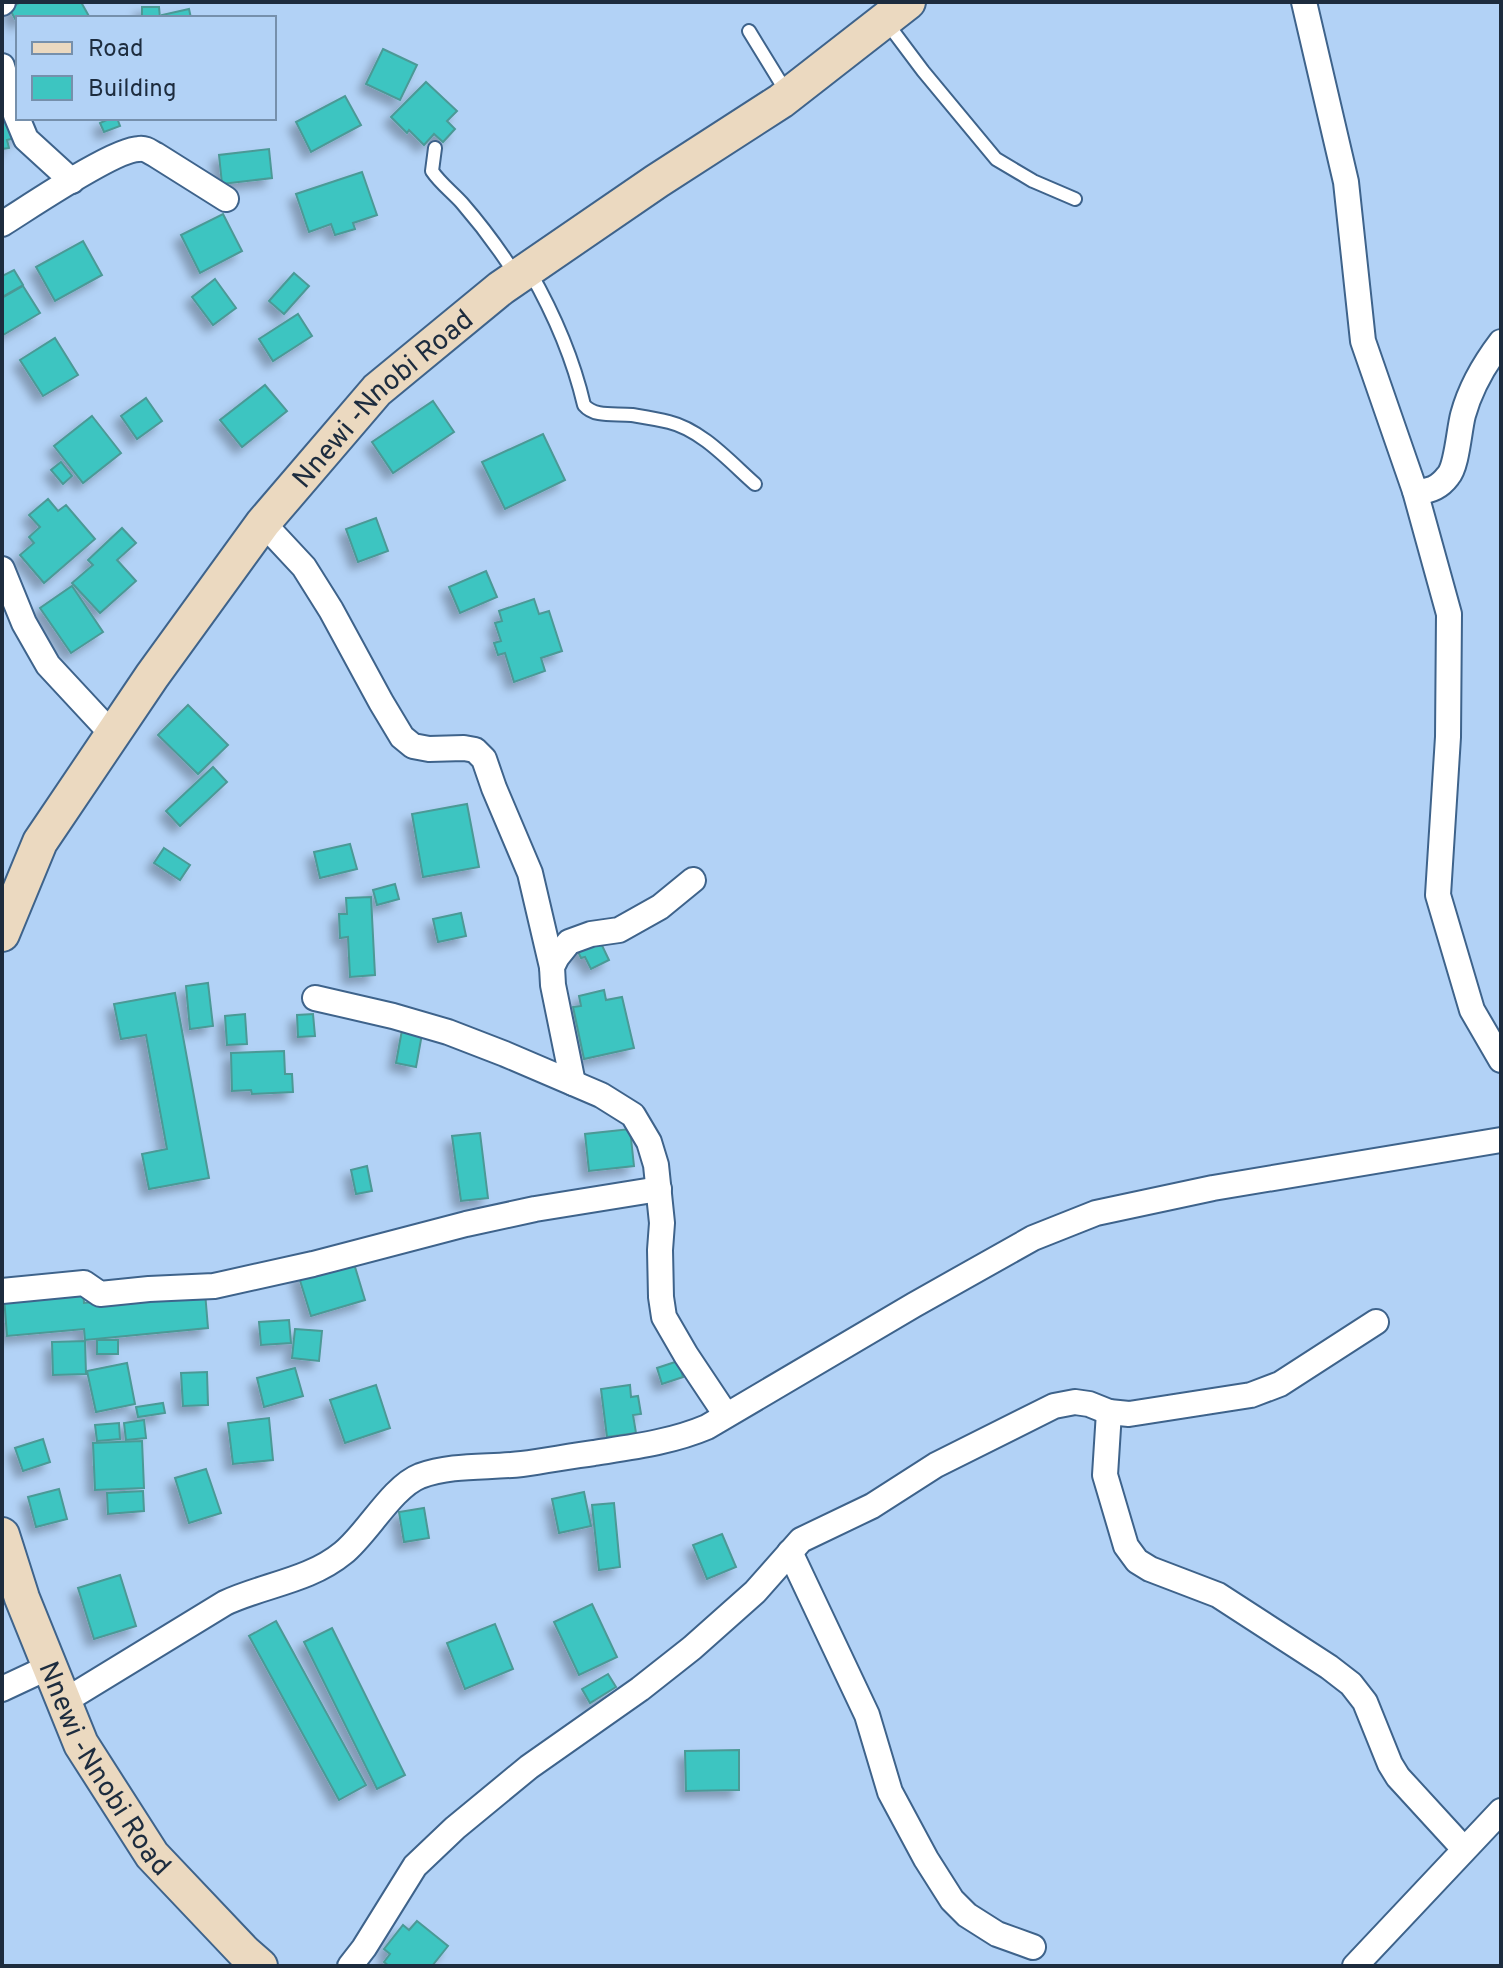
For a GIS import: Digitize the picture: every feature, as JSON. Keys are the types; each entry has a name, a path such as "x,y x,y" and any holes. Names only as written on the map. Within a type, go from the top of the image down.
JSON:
{"main road":[{"name":"Nnewi -Nnobi Road","path":"2,934 40,842 152,676 263,523 377,390 501,288 789,95 897,11"},
{"name":"Nnewi -Nnobi Road","path":"2,1535 22,1598 81,1744 152,1855 243,1961"}],"street":[{"path":"1304,2 1346,182 1363,341 1415,491 1449,614 1448,737 1438,895 1472,1010 1501,1060"},
{"path":"2,66 16,115"},
{"path":"18,120 26,139 72,181"},
{"path":"2,224 72,181 136,148 145,149 226,199"},
{"path":"1415,491 1426,492 1451,474 1463,413 1476,382 1501,342"},
{"path":"263,523 304,567 402,737 413,746 429,749 475,750 484,759 530,873 552,967 573,1083"},
{"path":"2,569 24,623 48,665 113,735"},
{"path":"552,967 569,942 591,934 619,930 660,907 693,880"},
{"path":"315,998 448,1032 601,1095 633,1115 649,1142 656,1165 662,1223 660,1250 664,1317 726,1415"},
{"path":"63,1702 225,1603 314,1571 343,1553 398,1491 416,1478 445,1469 521,1464 685,1436 707,1427 1033,1238 1096,1213 1213,1188 1501,1140"},
{"path":"2,1291 84,1283 100,1294 214,1286 466,1224 535,1209 659,1189"},
{"path":"350,1966 415,1866 455,1828 529,1767 640,1689 692,1648 755,1592 801,1540 872,1506 936,1465 1054,1406 1075,1402 1129,1414 1251,1395 1280,1384 1376,1322"},
{"path":"1109,1412 1105,1475 1126,1546 1137,1561 1218,1595 1351,1684 1365,1702 1398,1777 1464,1849"},
{"path":"790,1552 858,1693 890,1792 926,1859 952,1900 967,1915 997,1934 1033,1947"},
{"path":"2,1689 49,1667"},
{"path":"1355,1966 1501,1811"}],"lane":[{"path":"897,11 923,71 996,159 1033,181 1075,199"},
{"path":"749,31 789,95"},
{"path":"435,148 432,171 546,300 568,349 587,409 672,422 703,437 755,484"}],"building":[{"path":"21,2 81,2 89,16 16,16 16,20 9,8"},
{"path":"142,7 159,7 160,16 142,16"},
{"path":"189,9 191,16 162,16"},
{"path":"383,49 417,65 400,100 366,84"},
{"path":"426,82 457,111 447,121 455,129 443,142 434,134 424,145 391,117"},
{"path":"345,96 361,125 311,152 296,122"},
{"path":"2,103 19,137 7,140 9,148 2,149"},
{"path":"118,120 120,126 104,132 100,123"},
{"path":"269,149 272,178 222,184 219,155"},
{"path":"362,172 377,215 353,223 355,229 335,235 331,224 309,232 296,194"},
{"path":"223,214 242,251 200,273 181,235"},
{"path":"83,241 102,275 55,301 36,267"},
{"path":"14,270 23,285 2,297 2,276"},
{"path":"294,273 309,286 284,314 269,301"},
{"path":"215,279 236,308 213,325 192,297"},
{"path":"23,286 40,313 3,335 2,298"},
{"path":"298,314 312,336 273,361 259,339"},
{"path":"55,338 78,375 43,396 20,360"},
{"path":"265,385 287,411 242,447 220,420"},
{"path":"146,398 162,421 137,439 121,416"},
{"path":"433,401 454,432 393,473 372,442"},
{"path":"92,416 121,453 83,483 54,446"},
{"path":"543,434 565,480 505,509 482,462"},
{"path":"61,462 72,476 63,484 51,470"},
{"path":"48,499 58,511 66,505 95,539 44,583 20,555 34,543 29,537 40,527 29,515"},
{"path":"376,518 388,551 358,562 346,529"},
{"path":"122,528 136,543 117,560 136,581 100,613 72,583 93,565 88,560"},
{"path":"486,571 497,597 460,613 449,587"},
{"path":"72,586 103,632 71,653 40,608"},
{"path":"534,599 539,614 549,611 562,651 541,658 545,671 514,682 505,653 498,655 494,643 501,641 495,623 502,621 499,611"},
{"path":"188,705 228,745 198,774 158,735"},
{"path":"213,767 227,782 180,826 166,811"},
{"path":"467,804 479,867 423,877 412,814"},
{"path":"350,844 357,869 320,878 314,852"},
{"path":"164,848 190,865 180,880 154,863"},
{"path":"395,884 399,899 377,905 373,890"},
{"path":"371,897 375,975 350,977 348,937 340,938 339,914 347,914 346,898"},
{"path":"461,913 466,936 438,942 433,919"},
{"path":"597,935 609,960 591,969 575,945"},
{"path":"208,983 213,1026 190,1029 186,986"},
{"path":"604,990 606,1000 622,997 634,1048 584,1059 573,1007 581,1006 579,996"},
{"path":"175,993 209,1178 149,1189 142,1154 167,1149 146,1035 121,1039 114,1004"},
{"path":"245,1014 247,1044 227,1045 225,1016"},
{"path":"313,1014 315,1036 298,1037 297,1015"},
{"path":"402,1030 422,1034 416,1067 396,1063"},
{"path":"284,1051 285,1074 292,1074 293,1092 252,1094 251,1090 232,1091 231,1053"},
{"path":"630,1129 634,1166 589,1171 585,1134"},
{"path":"480,1133 488,1198 461,1201 452,1136"},
{"path":"367,1166 372,1191 356,1194 351,1170"},
{"path":"352,1257 365,1300 311,1316 298,1274"},
{"path":"83,1290 84,1303 205,1292 208,1328 85,1340 84,1329 7,1336 4,1297"},
{"path":"289,1320 291,1343 261,1345 259,1322"},
{"path":"295,1329 322,1331 319,1361 292,1358"},
{"path":"97,1340 118,1340 118,1354 97,1354"},
{"path":"85,1341 86,1374 53,1375 52,1342"},
{"path":"678,1361 683,1377 662,1384 657,1368"},
{"path":"127,1363 135,1404 96,1412 87,1371"},
{"path":"295,1368 303,1396 264,1407 257,1378"},
{"path":"207,1372 208,1405 183,1406 181,1373"},
{"path":"376,1385 390,1428 345,1443 330,1400"},
{"path":"630,1385 631,1397 638,1396 641,1414 633,1415 636,1433 607,1437 601,1389"},
{"path":"163,1403 165,1413 138,1417 136,1407"},
{"path":"269,1418 273,1460 233,1464 228,1423"},
{"path":"144,1420 146,1438 126,1440 124,1423"},
{"path":"119,1423 120,1439 97,1441 95,1425"},
{"path":"43,1439 50,1462 23,1471 15,1448"},
{"path":"142,1441 144,1488 95,1490 93,1443"},
{"path":"206,1469 221,1513 189,1523 175,1478"},
{"path":"59,1489 67,1519 36,1527 28,1497"},
{"path":"143,1491 144,1511 108,1514 107,1493"},
{"path":"584,1492 591,1526 559,1533 552,1499"},
{"path":"614,1503 620,1567 599,1570 592,1505"},
{"path":"424,1508 429,1538 404,1542 399,1512"},
{"path":"722,1534 736,1567 707,1579 693,1545"},
{"path":"120,1575 136,1626 94,1639 78,1588"},
{"path":"592,1604 617,1657 579,1675 554,1622"},
{"path":"276,1621 366,1785 339,1800 249,1636"},
{"path":"495,1624 513,1669 465,1689 447,1643"},
{"path":"332,1628 405,1775 377,1789 304,1642"},
{"path":"608,1674 616,1687 590,1703 582,1689"},
{"path":"739,1750 739,1790 686,1791 685,1751"},
{"path":"417,1921 448,1946 432,1966 389,1966 384,1962 390,1954 384,1949 403,1925 409,1930"}]}
